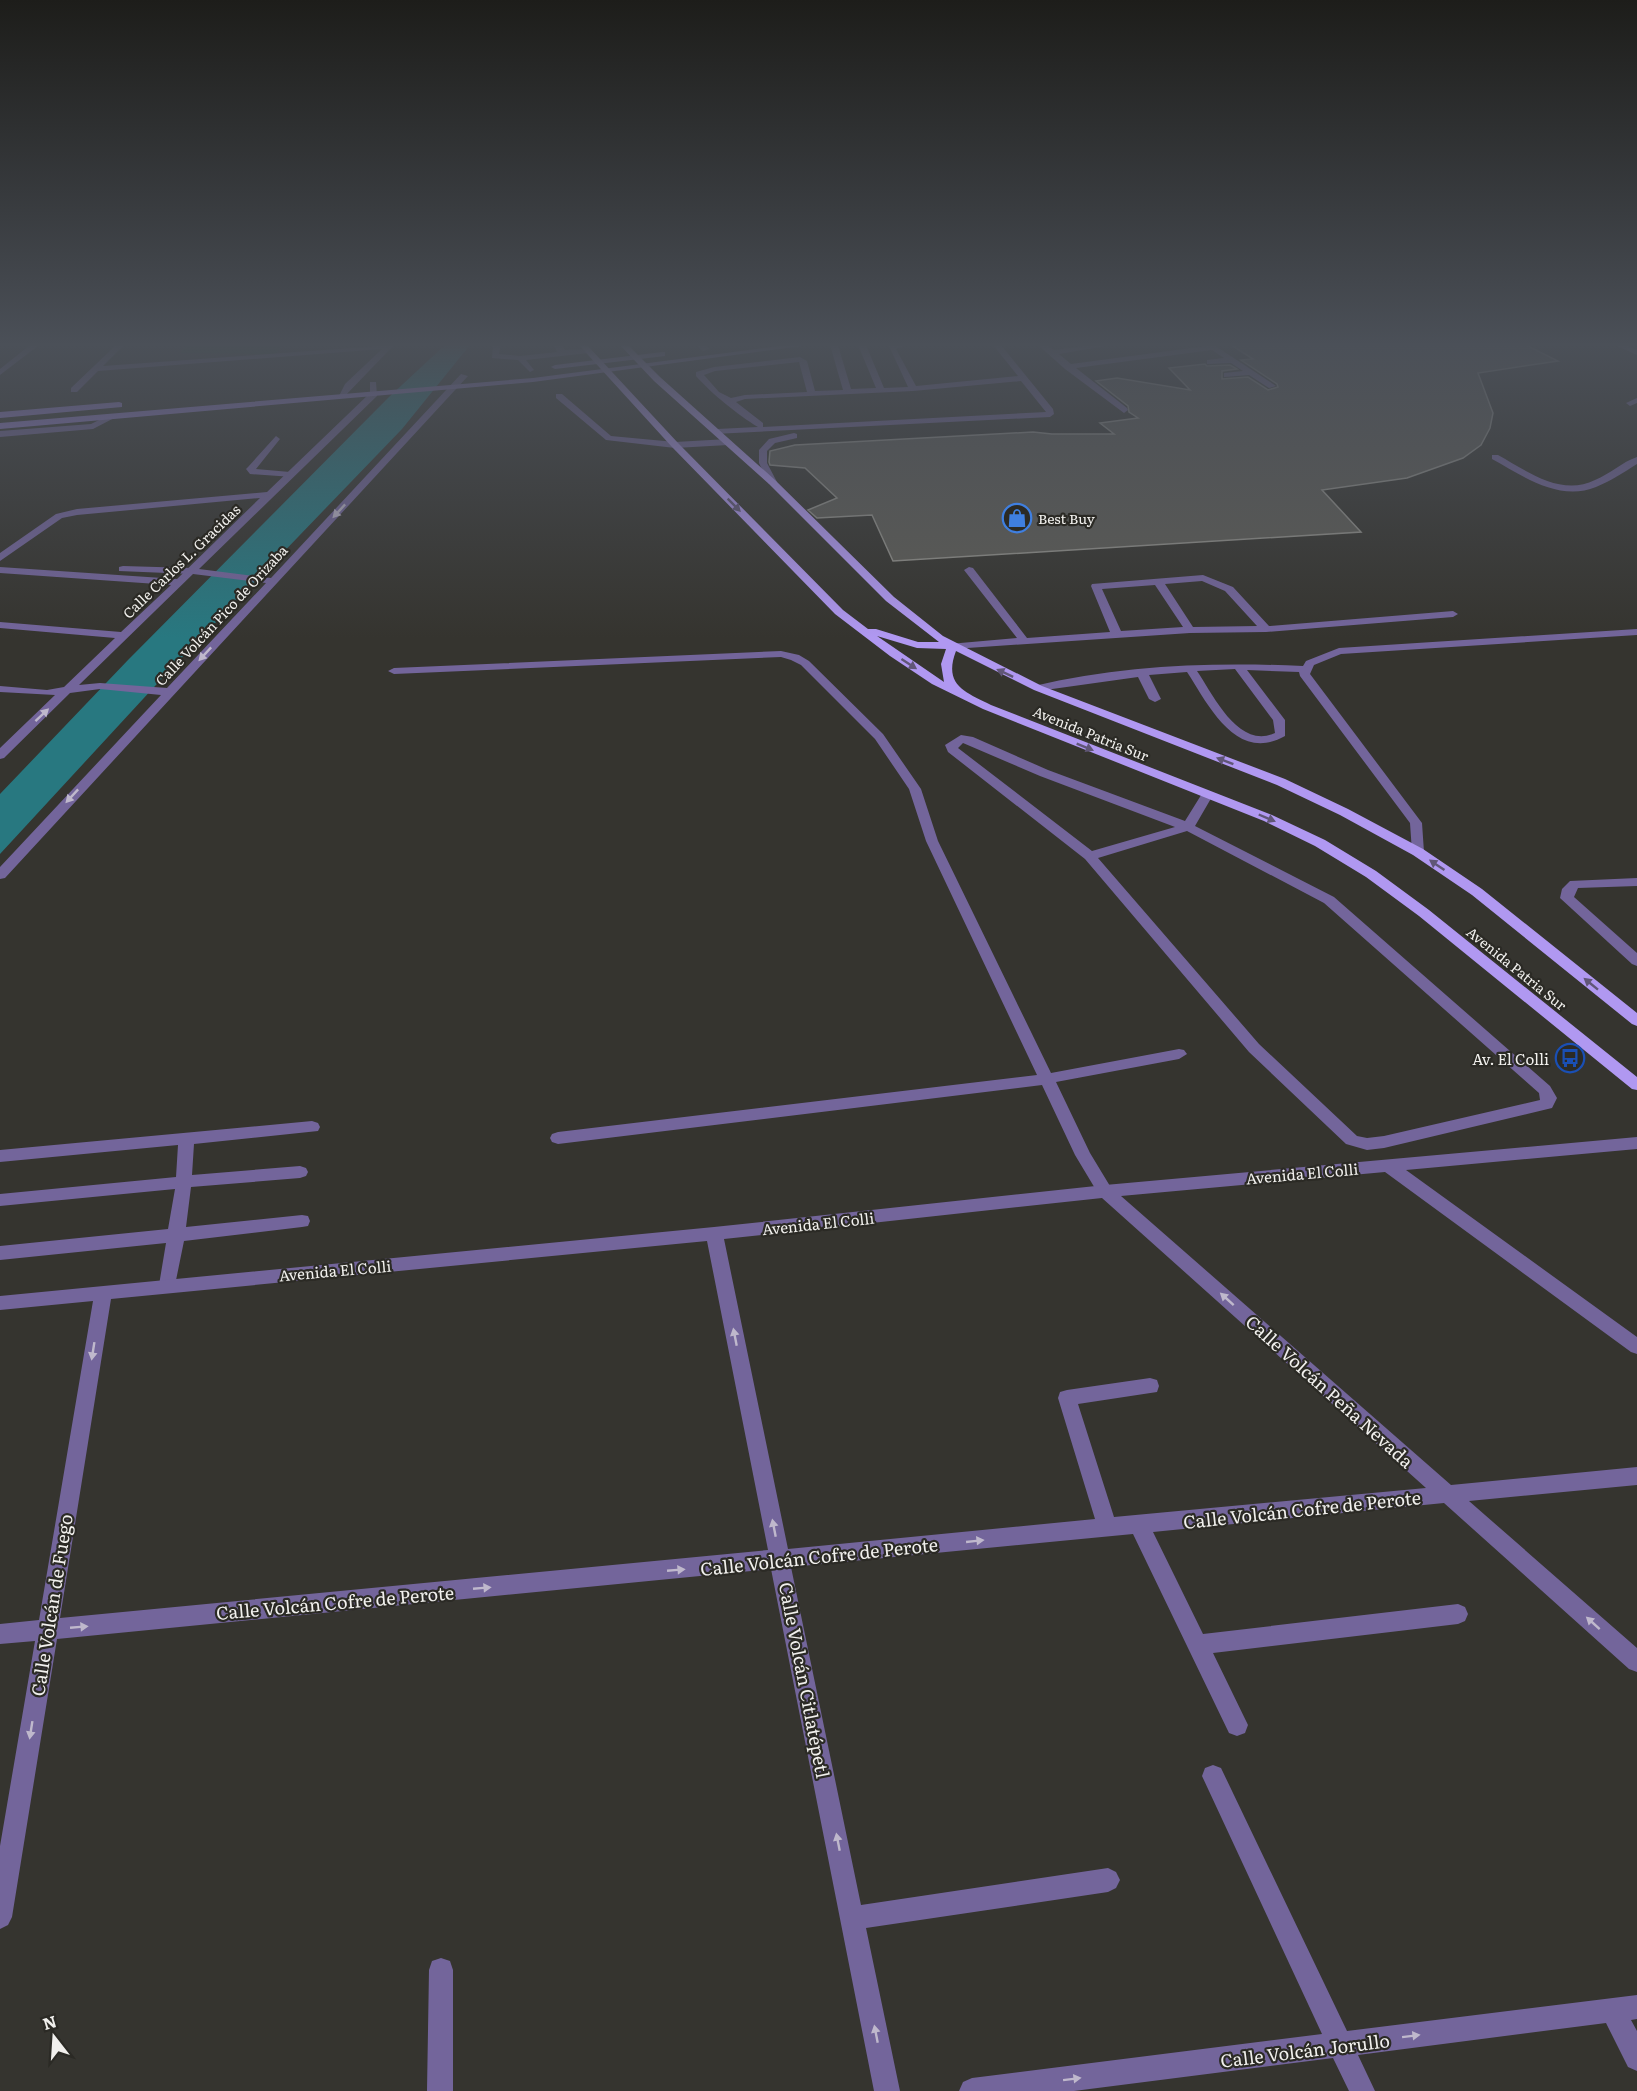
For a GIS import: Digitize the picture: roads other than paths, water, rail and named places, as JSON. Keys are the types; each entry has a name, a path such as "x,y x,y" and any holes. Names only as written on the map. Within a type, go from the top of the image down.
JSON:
{"main road":[{"name":"Avenida Patria Sur","path":"673,443 839,612 894,654 936,682 998,712 1268,818 1320,843 1371,874 1475,953 1637,1085"},
{"name":"Avenida Patria Sur","path":"729,443 772,482 890,599 939,638 1038,688 1281,782 1344,812 1418,852 1477,892 1637,1021"},
{"path":"858,626 886,637 917,645 953,646 945,662 945,672 948,682 957,693"}],"street":[{"path":"273,443 252,469 253,472 290,475"},
{"name":"Calle Carlos L. Gracidas","path":"0,755 321,443"},
{"name":"Calle Volcán Pico de Orizaba","path":"0,874 169,692 268,580 401,443"},
{"path":"652,443 675,445 718,443"},
{"path":"770,443 763,450 764,464 772,482"},
{"path":"1495,457 1551,486 1570,489 1588,486 1637,460"},
{"path":"0,558 59,516 77,512 267,495"},
{"path":"123,569 191,571 268,580"},
{"path":"0,570 179,582"},
{"path":"969,570 1025,642"},
{"path":"1117,636 1096,586 1203,578 1229,589 1266,629"},
{"path":"1157,580 1190,630"},
{"path":"953,646 1190,630 1266,629 1453,614"},
{"path":"0,625 124,636"},
{"path":"1418,852 1416,823 1304,674 1306,669 1324,656 1339,651 1637,632"},
{"name":"Calle Volcán Peña Nevada","path":"394,671 781,654 801,660 879,737 915,789 932,841 1083,1155 1105,1191 1637,1662"},
{"path":"1038,688 1090,678 1190,669 1238,666 1306,669"},
{"path":"1190,669 1236,731 1260,740 1278,737 1282,731 1280,720 1238,666"},
{"path":"1142,674 1155,699"},
{"path":"0,689 47,693 100,686 169,692"},
{"path":"969,740 1044,773 1188,827 1329,900 1545,1090 1548,1101 1546,1104 1384,1142 1367,1144 1352,1140 1254,1048 1090,856 952,749 951,745 954,741 969,740"},
{"path":"1090,856 1188,827 1207,795"},
{"path":"1637,882 1575,884 1569,889 1567,898 1637,961"},
{"path":"558,1138 1046,1079 1179,1054"},
{"path":"0,1156 312,1127"},
{"path":"168,1286 184,1182 186,1139"},
{"name":"Avenida El Colli","path":"0,1303 714,1234 1105,1191 1637,1143"},
{"path":"1389,1166 1637,1347"},
{"path":"0,1200 300,1172"},
{"path":"0,1253 302,1221"},
{"name":"Calle Volcán Citlatépetl","path":"714,1234 887,2091"},
{"name":"Calle Volcán de Fuego","path":"0,1917 103,1293"},
{"path":"1108,1528 1067,1398 1150,1386"},
{"name":"Calle Volcán Cofre de Perote","path":"0,1634 1637,1476"},
{"path":"1139,1525 1237,1725"},
{"path":"1197,1645 1458,1614"},
{"path":"1213,1776 1362,2091"},
{"path":"853,1918 1108,1880"},
{"path":"440,2091 441,1970"},
{"path":"1625,2008 1637,2058"},
{"name":"Calle Volcán Jorullo","path":"972,2091 1341,2046 1625,2008"}],"water":[{"path":"344,443 389,443 167,673 0,854 0,794 128,660"}],"place":[{"name":"Best Buy","path":"1017,518"},
{"name":"Av. El Colli","path":"1570,1058"}]}
